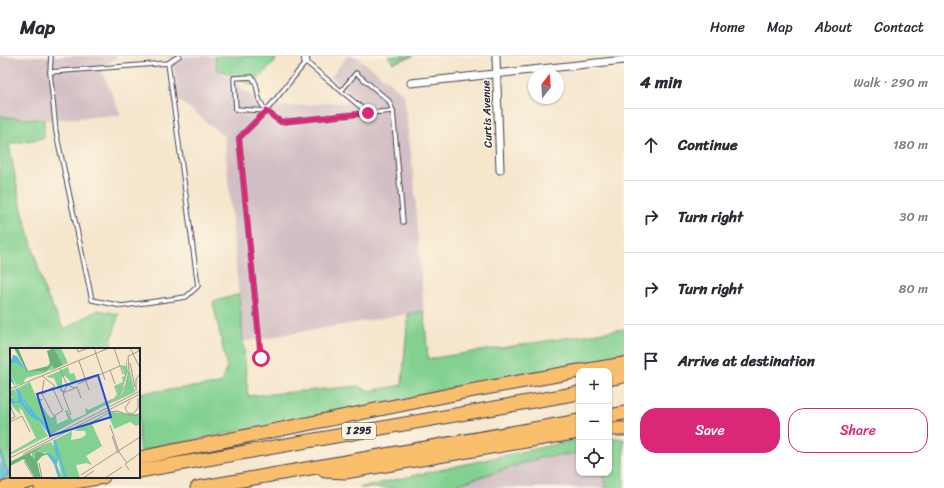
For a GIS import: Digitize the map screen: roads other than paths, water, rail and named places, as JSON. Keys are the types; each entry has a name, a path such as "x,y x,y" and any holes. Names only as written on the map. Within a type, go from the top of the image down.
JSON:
{"highway":[{"path":"599,368 624,364"},
{"path":"140,458 464,392 576,372"},
{"path":"612,378 624,376"},
{"path":"465,413 488,400 576,385"},
{"path":"612,387 624,385"},
{"name":"I 295","path":"140,470 576,394"},
{"path":"612,415 624,413"},
{"path":"197,488 576,422"},
{"path":"612,430 624,429"},
{"path":"295,470 345,472 576,433"},
{"path":"5,488 42,478"},
{"path":"41,488 97,478"}],"street":[{"name":"Curtis Avenue","path":"496,56 500,170"},
{"path":"411,82 624,60"}],"lane":[{"path":"51,56 50,72 56,132 92,300 122,306 186,297 198,286 168,63"},
{"path":"50,72 168,63 179,56"},
{"path":"261,358 239,138 266,111 306,59 368,113"},
{"path":"342,90 356,73 389,101 393,111 403,222"},
{"path":"266,111 236,109 234,78 252,77 257,82 259,100 266,111 281,122 393,111"}],"water":[{"path":"0,446 5,467 9,473 4,480 7,488 0,488"}]}
